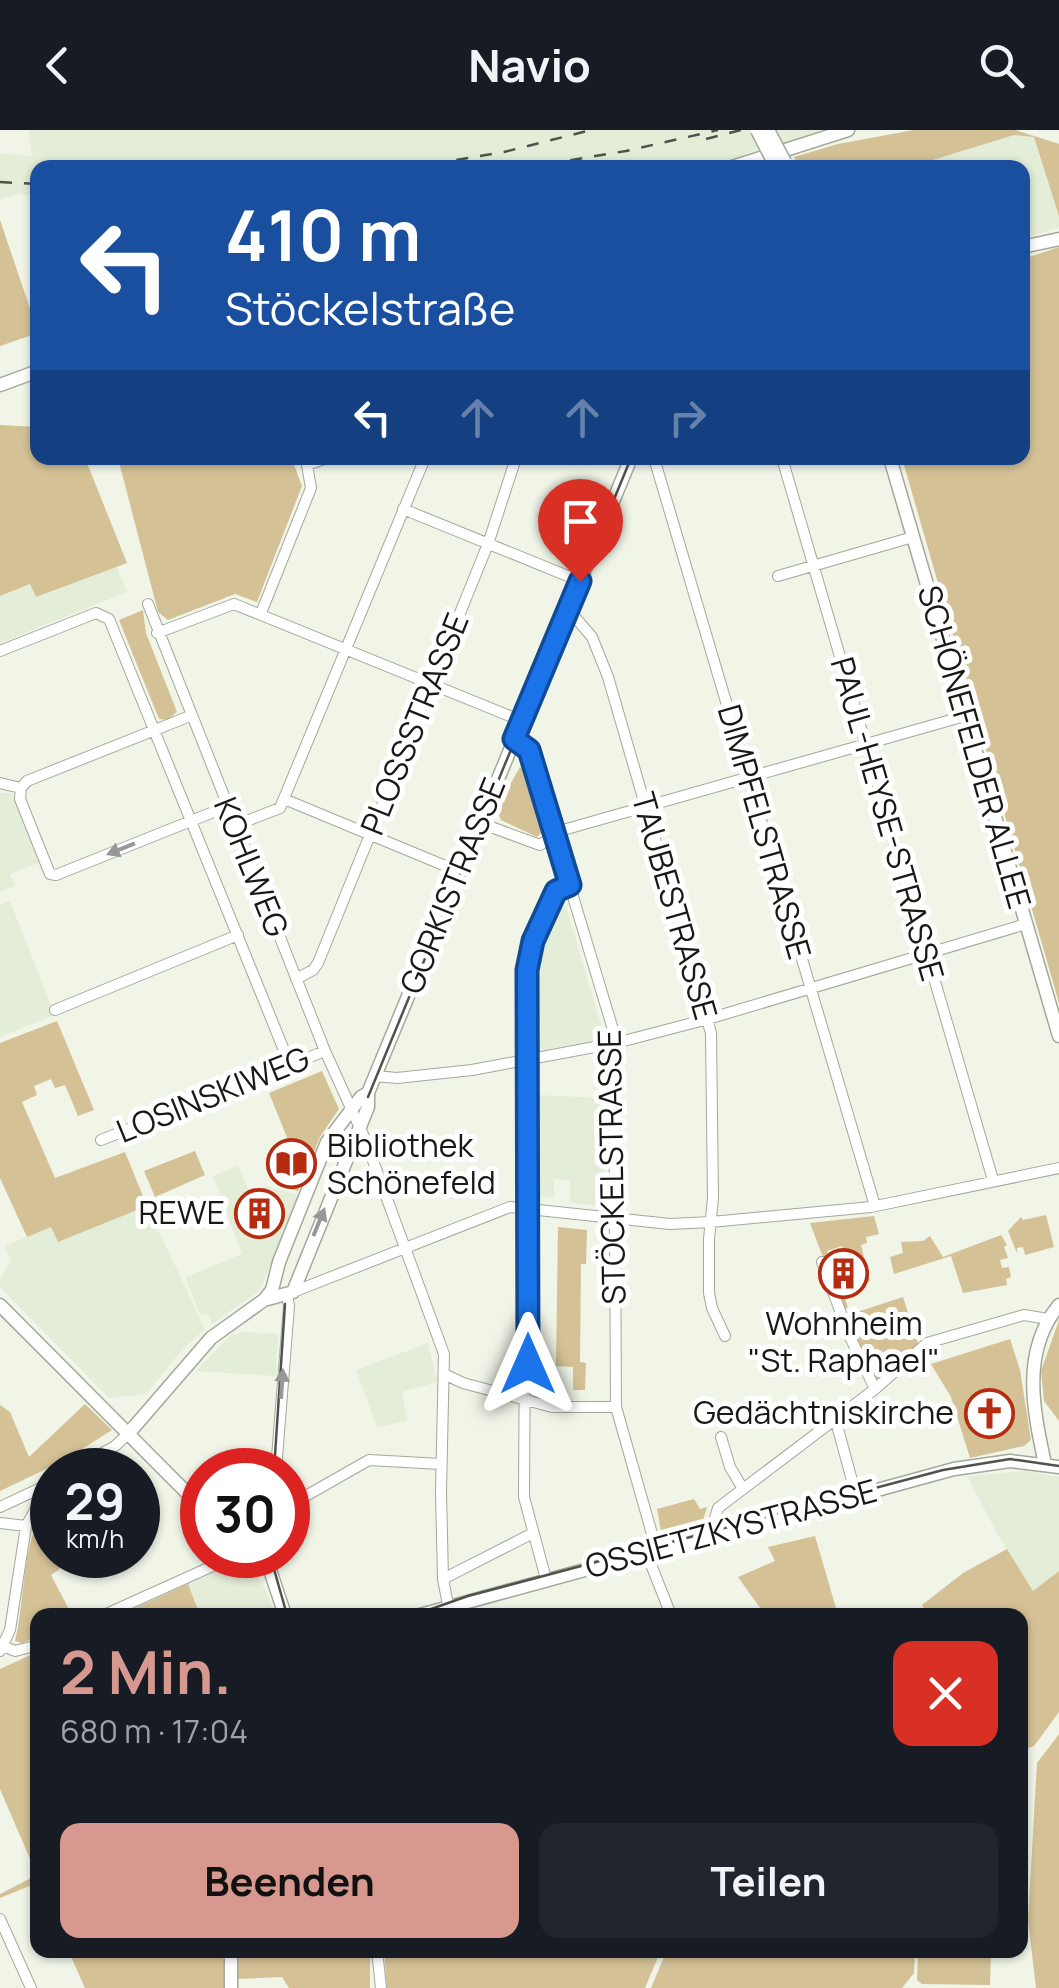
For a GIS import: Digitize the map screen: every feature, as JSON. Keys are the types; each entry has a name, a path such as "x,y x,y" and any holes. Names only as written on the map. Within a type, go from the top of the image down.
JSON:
{"main road":[{"path":"757,130 778,160"},
{"path":"768,130 779,160"},
{"path":"754,160 848,130"},
{"path":"1030,246 1059,240"},
{"path":"4,384 30,375"},
{"name":"GORKISTRASSE","path":"290,1293 360,1127 368,1093 627,465"},
{"name":"SCHÖNEFELDER ALLEE","path":"892,465 1059,1036"},
{"name":"GORKISTRASSE","path":"264,1300 272,1290 279,1262 327,1142 368,1093"},
{"path":"128,1434 207,1341 264,1300 290,1293"},
{"path":"1052,1466 1031,1386 1036,1354 1048,1319 1059,1304"},
{"path":"0,1305 180,1486"},
{"name":"OSSIETZKYSTRASSE","path":"440,1608 980,1464 1010,1460 1052,1466"},
{"path":"275,1578 283,1608"},
{"path":"278,1578 291,1608"},
{"path":"231,1958 231,1988"}],"street":[{"path":"261,613 311,488 308,465"},
{"path":"234,826 280,808 422,465"},
{"name":"PLOSSSTRASSE","path":"296,979 318,964 488,544 514,465"},
{"name":"DIMPFELSTRASSE","path":"656,465 875,1206"},
{"name":"PAUL-HEYSE-STRASSE","path":"784,465 993,1180"},
{"path":"404,509 580,581"},
{"path":"778,576 913,537"},
{"name":"KOHLWEG","path":"148,604 325,1051 360,1127 444,1354 441,1464 443,1579 448,1605"},
{"path":"158,633 234,604 522,721"},
{"name":"TAUBESTRASSE","path":"568,608 585,625 599,652 708,1019 712,1040 710,1293 712,1308 725,1336"},
{"path":"0,651 96,613 105,614 290,1065"},
{"path":"190,716 26,781 20,799 50,874 56,875 211,813"},
{"path":"480,823 540,845 554,836 645,806 966,716"},
{"name":"STÖCKELSTRASSE","path":"514,739 529,750 616,1042 616,1407 668,1608"},
{"path":"0,783 21,788"},
{"path":"284,799 460,872"},
{"path":"546,1579 525,1503 528,957 556,891 570,885"},
{"path":"375,1076 442,1074 616,1042 708,1019 1026,924"},
{"path":"54,1010 238,935"},
{"name":"LOSINSKIWEG","path":"101,1140 325,1051"},
{"path":"290,1293 510,1208 670,1224 711,1222 875,1206 1059,1168"},
{"path":"822,1262 874,1390"},
{"name":"GORKISTRASSE","path":"278,1448 290,1293"},
{"path":"716,1532 714,1518 718,1508 874,1390 927,1344 1024,1315 1048,1319"},
{"path":"446,1375 552,1407 616,1407"},
{"path":"835,1418 856,1495"},
{"path":"111,1448 128,1434"},
{"path":"722,1437 730,1467 743,1489"},
{"path":"310,1494 369,1460 441,1464"},
{"path":"0,1507 30,1493"},
{"path":"30,1519 15,1604 2,1648 15,1651 30,1647"},
{"path":"0,1524 26,1526"},
{"path":"443,1579 533,1533"},
{"path":"119,1608 185,1578"},
{"path":"0,1918 31,1988"},
{"path":"378,1958 381,1988"}],"shaded area":[{"path":"28,130 823,130 727,160 30,160 30,195 0,199 0,153 32,156"},
{"path":"914,130 1015,130 1059,144 1059,227 1030,237 1030,160 795,157 838,144"},
{"path":"914,130 1015,130 1059,144 1059,216 1034,137 1014,135 933,160 794,157 838,144"},
{"path":"0,220 30,308 30,336 0,346"},
{"path":"1059,247 1059,1003 904,465 1030,465 1030,257"},
{"path":"0,425 30,427 30,465 88,465 127,563 36,597 30,584 0,596"},
{"path":"120,465 294,465 302,486 257,602 235,594 168,620 158,612"},
{"path":"116,565 127,592 0,643 0,596 31,584 37,597"},
{"path":"143,610 146,633 177,712 167,720 159,719 119,620"},
{"path":"520,767 527,773 544,830 537,837 501,820 499,815"},
{"path":"0,793 12,793 40,862 10,874 15,886 0,892"},
{"path":"10,901 55,1015 0,1037 0,905"},
{"path":"566,906 604,1035 602,1039 540,1051 535,1048 536,963 558,908"},
{"path":"57,1021 94,1110 78,1116 65,1085 55,1088 51,1079 34,1086 37,1095 22,1102 55,1178 125,1152 147,1206 58,1242 51,1227 27,1237 0,1178 0,1043"},
{"path":"322,1071 339,1109 320,1137 298,1191 275,1183 301,1172 269,1093"},
{"path":"535,1095 605,1098 604,1207 570,1202 570,1180 554,1179 554,1198 536,1196"},
{"path":"195,1151 205,1175 155,1197 144,1171"},
{"path":"238,1166 249,1191 267,1186 300,1196 260,1290 212,1324 208,1314 201,1316 185,1277 242,1254 213,1176"},
{"path":"147,1206 205,1329 146,1394 109,1398 0,1287 0,1279 11,1260 5,1246 51,1227 58,1242"},
{"path":"1046,1215 1054,1247 1025,1255 1023,1247 1017,1248 1017,1253 1008,1231 1021,1217 1023,1220"},
{"path":"874,1216 879,1234 866,1237 867,1243 861,1245 870,1281 856,1285 842,1246 827,1251 848,1307 843,1310 810,1223"},
{"path":"558,1227 587,1230 586,1264 581,1264 580,1362 586,1363 585,1390 573,1390 573,1367 556,1366"},
{"path":"1001,1235 1008,1258 1000,1260 1002,1268 1009,1267 1011,1277 1006,1279 1007,1285 963,1293 951,1256 894,1274 890,1257 903,1253 901,1242 923,1241 930,1236 943,1257"},
{"path":"903,1297 918,1343 876,1384 845,1316"},
{"path":"1059,1320 1059,1421 1044,1401 1041,1371"},
{"path":"278,1334 276,1376 196,1371 231,1335"},
{"path":"1010,1339 1020,1370 1031,1440 1024,1446 970,1458 951,1397 931,1364"},
{"path":"428,1343 437,1382 402,1392 407,1421 377,1427 356,1370"},
{"path":"85,1404 112,1430 84,1448 39,1448"},
{"path":"0,1405 10,1412 29,1457 30,1477 0,1491"},
{"path":"1026,1471 1059,1477 1059,1571 1034,1592 967,1476"},
{"path":"694,1499 700,1509 707,1507 702,1524 662,1536 657,1509"},
{"path":"815,1536 836,1608 760,1608 738,1577 775,1561 768,1547"},
{"path":"30,1546 30,1578 53,1578 68,1608 30,1608 30,1640 22,1643 15,1641"},
{"path":"1007,1549 1033,1591 1059,1571 1059,1712 1034,1746 1028,1748 1028,1608 922,1605 963,1573"},
{"path":"202,1578 258,1578 273,1608 197,1608 188,1584"},
{"path":"188,1584 197,1608 135,1608"},
{"path":"30,1655 30,1859 0,1789 0,1669"},
{"path":"1059,1734 1059,1988 1036,1988 1028,1920 1037,1763"},
{"path":"30,1879 30,1886 0,1898 0,1894"},
{"path":"72,1958 224,1958 225,1988 85,1988"},
{"path":"238,1958 370,1958 370,1988 289,1988 282,1977 237,1979"},
{"path":"385,1958 658,1958 645,1988 387,1988"},
{"path":"664,1958 915,1958 914,1973 902,1988 651,1988"},
{"path":"918,1958 991,1958 990,1985 922,1984 917,1980"}],"tram line":[{"path":"766,130 781,160"},
{"path":"368,1097 628,465"},
{"path":"275,1448 285,1304"},
{"path":"434,1608 943,1470 1010,1459 1059,1466"},
{"path":"277,1578 285,1608"}],"railway":[{"path":"456,160 591,130"},
{"path":"571,160 718,130"},
{"path":"706,139 741,130"},
{"path":"0,182 30,184"}],"place":[{"name":"Bibliothek Schönefeld","path":"292,1164"},
{"name":"REWE","path":"260,1213"},
{"name":"Wohnheim \"St. Raphael\"","path":"844,1274"},
{"name":"Gedächtniskirche","path":"989,1413"}],"route":[{"path":"528,1364 528,957 556,891 570,885 529,750 514,739 580,581"}]}
